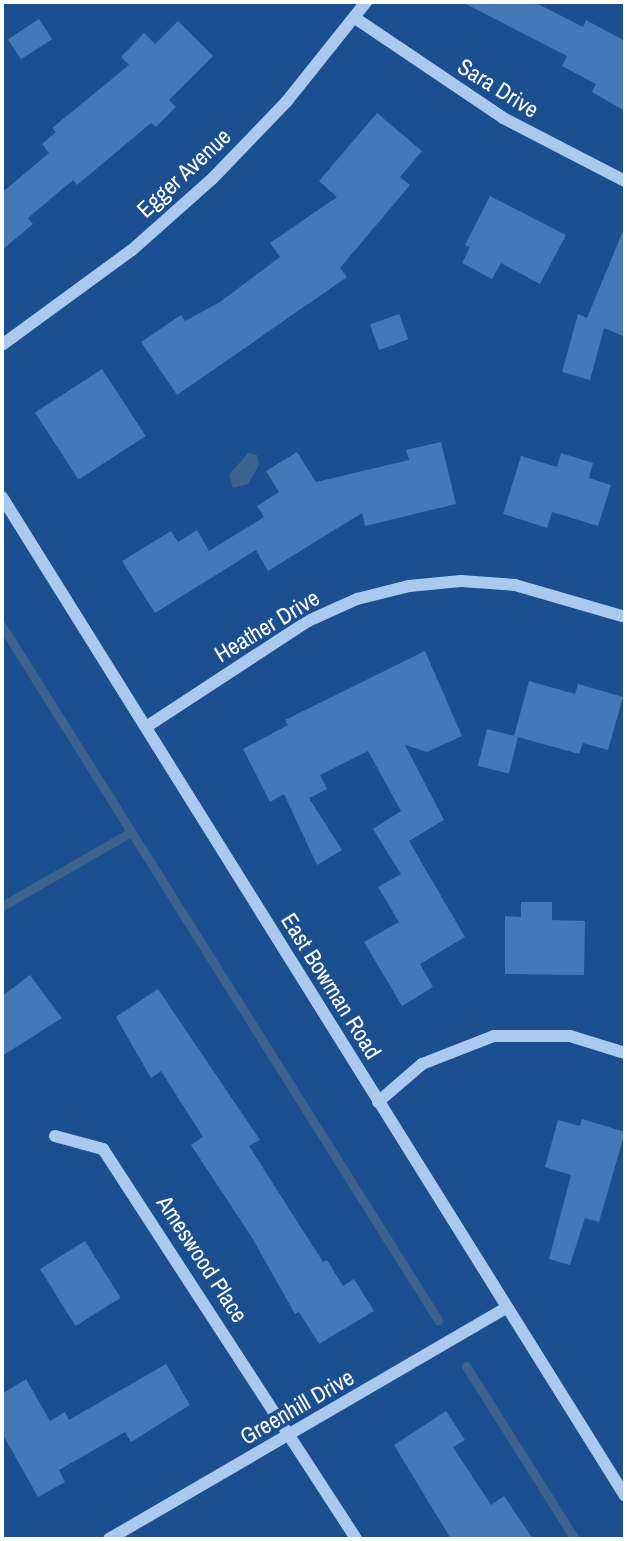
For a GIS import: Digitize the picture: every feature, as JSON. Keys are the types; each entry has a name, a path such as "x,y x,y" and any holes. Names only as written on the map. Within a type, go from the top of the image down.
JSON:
{"street":[{"name":"Egger Avenue","path":"2,345 132,250 213,178 287,101 366,2"},
{"name":"Sara Drive","path":"355,18 503,118 625,181"},
{"name":"East Bowman Road","path":"2,496 504,1308 625,1496"},
{"name":"Heather Drive","path":"146,727 308,621 357,599 409,586 461,581 515,585 625,617"},
{"path":"378,1102 422,1065 494,1036 532,1032 570,1036 625,1053"},
{"name":"Ameswood Place","path":"55,1136 103,1149 356,1539"},
{"name":"Greenhill Drive","path":"109,1539 291,1435 504,1308"}],"water":[{"path":"248,453 257,455 259,465 248,484 233,488 229,475"}],"building":[{"path":"462,2 534,2 583,27 586,20 625,41 625,111 592,92 596,84 562,66 567,56"},
{"path":"39,19 52,39 21,59 8,39"},
{"path":"178,21 213,56 169,100 176,107 156,127 151,123 77,185 73,180 28,218 33,224 2,250 2,187 5,190 49,153 42,144 56,132 52,128 129,65 121,57 144,33 155,44"},
{"path":"377,113 422,151 400,177 410,185 340,268 347,277 177,395 141,342 181,315 185,321 220,302 280,257 270,243 337,197 319,181"},
{"path":"490,196 566,235 540,284 501,263 492,279 462,263 470,247 465,245"},
{"path":"625,226 625,337 604,328 590,380 562,372 578,314 587,318"},
{"path":"399,314 408,339 379,350 370,325"},
{"path":"102,369 146,436 78,480 35,413"},
{"path":"441,442 456,504 365,526 362,513 268,571 256,550 155,613 122,561 171,531 178,542 197,530 209,551 264,517 257,506 279,492 266,471 297,452 316,482 409,460 406,450"},
{"path":"561,453 593,463 589,478 611,485 598,526 552,512 547,528 503,514 521,456 557,467"},
{"path":"425,651 462,736 427,752 405,745 444,820 409,841 465,937 420,964 433,987 402,1006 364,942 399,922 378,887 401,874 373,829 401,811 368,751 320,775 327,789 309,798 342,850 317,865 284,794 270,802 243,749 288,725 285,720"},
{"path":"529,681 575,694 578,684 623,697 608,750 583,743 579,754 514,736"},
{"path":"487,729 518,737 509,774 478,766"},
{"path":"521,902 552,902 552,920 585,921 584,975 505,974 505,916 521,917"},
{"path":"30,975 62,1018 2,1056 2,996"},
{"path":"158,989 260,1140 249,1146 323,1262 327,1260 343,1286 354,1279 374,1311 319,1344 299,1312 295,1314 251,1236 191,1145 203,1137 161,1071 151,1078 116,1017"},
{"path":"582,1119 625,1132 599,1222 585,1218 570,1265 549,1259 571,1175 545,1167 558,1120 580,1126"},
{"path":"85,1241 121,1298 76,1326 40,1269"},
{"path":"166,1364 190,1405 131,1442 125,1432 59,1470 65,1482 38,1497 2,1433 2,1394 26,1379 50,1421 65,1412 69,1420"},
{"path":"446,1411 465,1440 453,1447 491,1505 504,1496 533,1539 451,1539 394,1445"}],"waterway":[{"path":"2,626 438,1320"},
{"path":"2,906 131,832"},
{"path":"466,1366 575,1539"}]}
